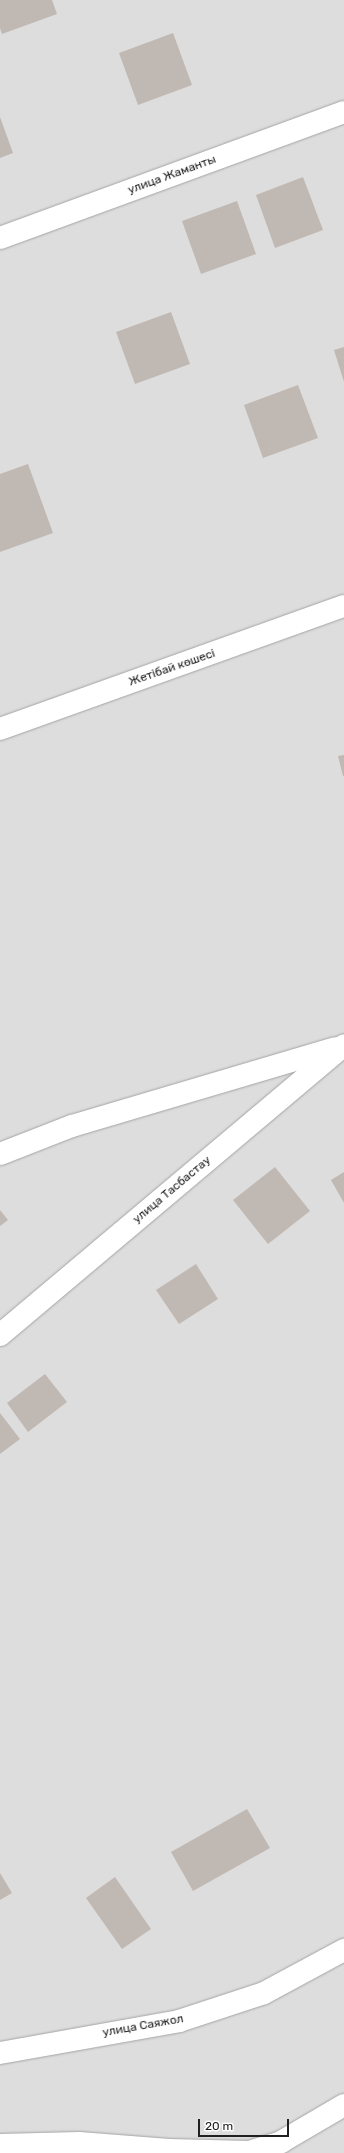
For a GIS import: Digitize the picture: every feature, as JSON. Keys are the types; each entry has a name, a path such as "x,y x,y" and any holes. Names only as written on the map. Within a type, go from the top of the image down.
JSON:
{"street":[{"name":"улица Жаманты","path":"0,238 344,112"},
{"name":"Жетібай көшесі","path":"0,729 344,606"},
{"path":"0,1154 72,1126 344,1045"},
{"name":"улица Тасбастау","path":"0,1335 344,1045"},
{"name":"улица Саяжол","path":"0,2053 179,2021 264,1993 344,1950"},
{"path":"4,2153 0,2145 79,2143 169,2150 249,2152 281,2142 344,2105"}],"shaded area":[{"path":"0,0 344,0 344,2153 0,2153"}],"building":[{"path":"0,0 52,0 57,14 2,34 0,28"},
{"path":"173,33 192,85 138,105 119,53"},
{"path":"0,117 13,153 0,158"},
{"path":"303,177 323,230 275,248 256,195"},
{"path":"237,201 256,254 201,274 182,221"},
{"path":"171,312 190,364 135,384 116,332"},
{"path":"344,347 344,382 334,350"},
{"path":"298,385 318,438 263,458 244,405"},
{"path":"28,464 53,533 0,552 0,474"},
{"path":"344,755 344,776 343,776 338,756"},
{"path":"275,1167 310,1211 268,1244 233,1200"},
{"path":"344,1172 344,1203 331,1180"},
{"path":"0,1210 8,1220 0,1226"},
{"path":"196,1264 218,1299 179,1324 156,1290"},
{"path":"45,1374 67,1402 28,1432 7,1403"},
{"path":"0,1413 20,1439 0,1454"},
{"path":"247,1809 270,1848 193,1891 171,1852"},
{"path":"0,1873 12,1893 0,1900"},
{"path":"115,1877 151,1929 122,1949 86,1898"}]}
